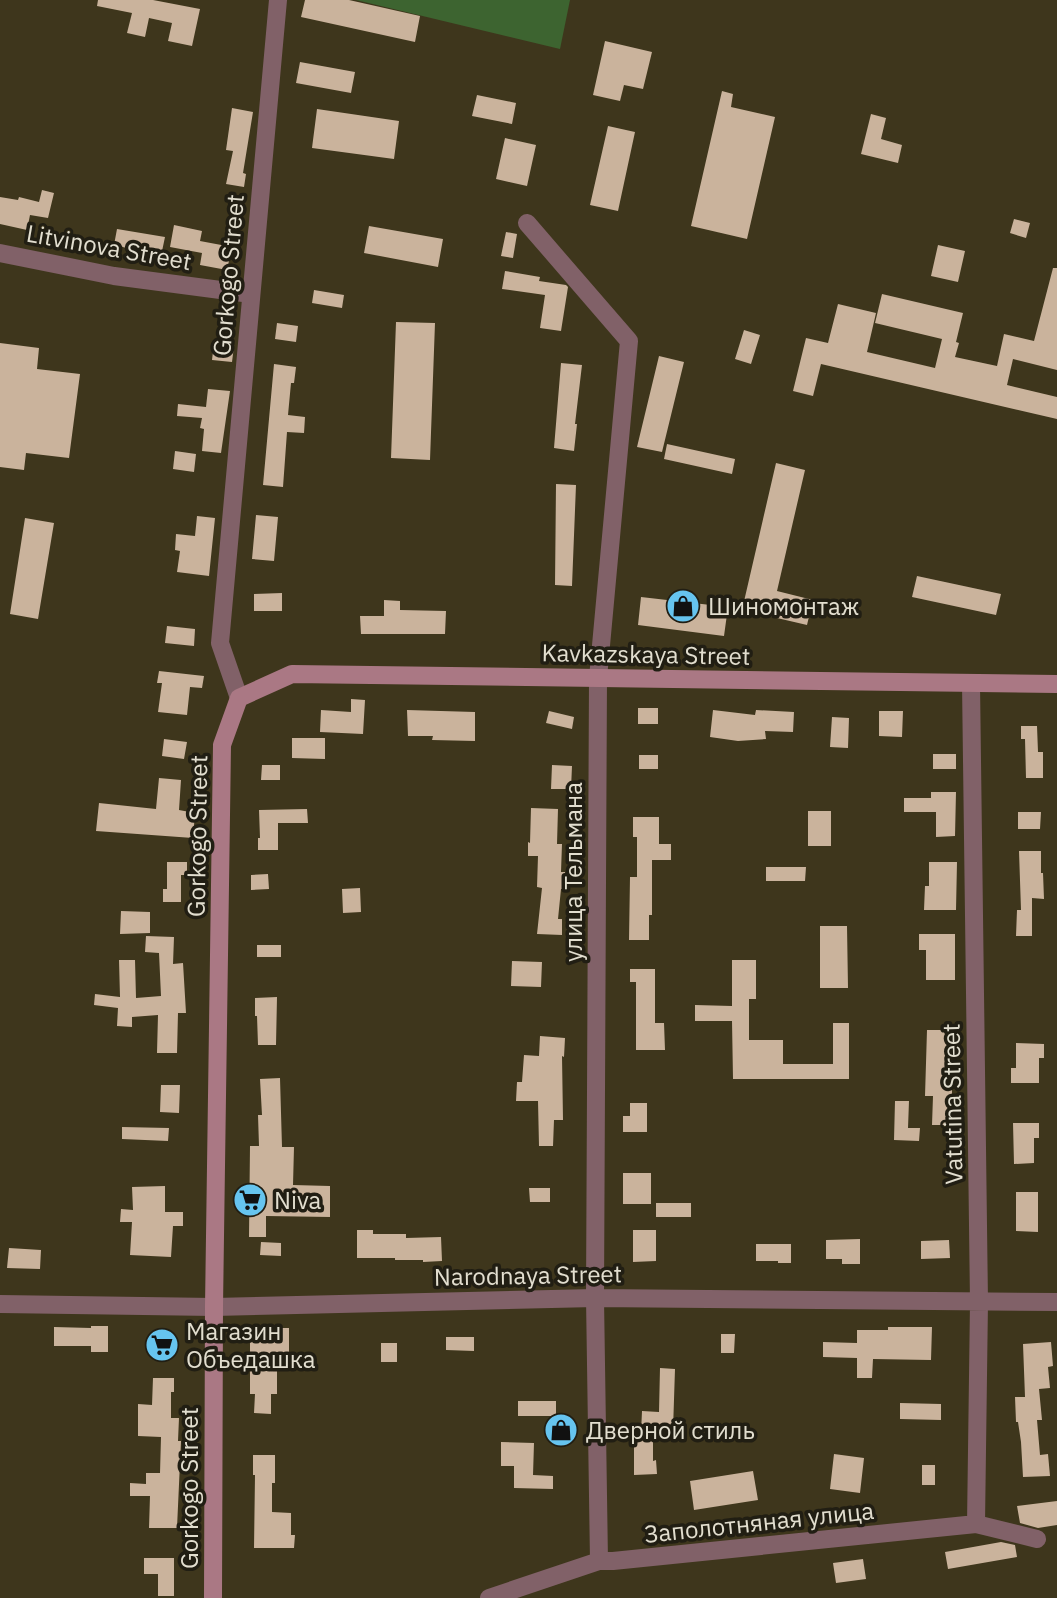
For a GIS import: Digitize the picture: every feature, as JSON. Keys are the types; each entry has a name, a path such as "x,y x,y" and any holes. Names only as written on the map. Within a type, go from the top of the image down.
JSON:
{"main road":[{"name":"Kavkazskaya Street","path":"239,698 292,674 1057,684"},
{"name":"Gorkogo Street","path":"213,1598 222,745 239,698"}],"street":[{"name":"Gorkogo Street","path":"239,698 220,643 278,0"},
{"name":"улица Тельмана","path":"527,223 629,341 598,678 595,1298 599,1561"},
{"name":"Litvinova Street","path":"0,253 114,276 251,294"},
{"name":"Vatutina Street","path":"971,682 979,1302 976,1524"},
{"name":"Narodnaya Street","path":"0,1304 214,1307 595,1298 1057,1303"},
{"name":"Заполотняная улица","path":"489,1598 599,1561 976,1524 1037,1539"}],"green space":[{"path":"356,0 570,0 560,49"}],"building":[{"path":"98,0 153,0 200,9 192,46 168,41 172,23 149,18 145,37 127,33 132,13 97,6"},
{"path":"305,0 349,0 420,16 415,42 301,17"},
{"path":"605,41 652,52 643,89 624,85 620,101 593,95"},
{"path":"300,62 355,72 351,93 296,83"},
{"path":"722,91 733,94 731,107 775,117 747,239 691,226"},
{"path":"477,95 516,103 512,124 472,116"},
{"path":"232,108 253,112 243,173 246,174 244,187 226,184 233,151 226,150"},
{"path":"317,109 399,121 394,159 312,148"},
{"path":"871,114 886,118 881,139 902,145 898,163 861,154"},
{"path":"608,126 635,132 618,211 590,205"},
{"path":"505,138 536,145 527,186 496,179"},
{"path":"42,190 54,193 48,218 30,215 27,230 0,224 0,197 18,200 19,197 39,202"},
{"path":"1014,219 1030,223 1026,238 1010,233"},
{"path":"174,225 202,231 200,241 232,247 227,270 200,265 202,253 170,247"},
{"path":"369,226 443,239 438,267 364,253"},
{"path":"117,229 165,237 161,256 114,245"},
{"path":"506,232 517,234 513,258 501,256"},
{"path":"938,245 965,251 958,282 931,276"},
{"path":"1053,268 1057,268 1057,370 1013,359 1007,385 1057,397 1057,419 821,364 813,396 793,391 806,338 828,343 838,304 876,313 867,352 935,368 942,339 875,323 882,294 963,313 955,357 997,366 1004,334 1034,341"},
{"path":"505,271 540,277 539,281 568,287 561,331 540,328 545,295 502,289"},
{"path":"314,290 344,295 342,308 312,303"},
{"path":"396,322 435,323 430,460 391,458"},
{"path":"277,323 298,326 296,342 275,339"},
{"path":"744,330 760,335 751,364 735,359"},
{"path":"0,343 39,348 37,369 80,374 69,458 26,453 24,470 0,467"},
{"path":"214,343 234,346 232,362 212,360"},
{"path":"659,356 684,362 662,452 637,447"},
{"path":"561,363 582,365 574,451 554,448"},
{"path":"274,364 296,367 294,383 291,383 288,415 305,417 304,433 287,432 283,487 263,485"},
{"path":"208,389 230,391 221,453 202,451 202,418 177,416 178,404 206,407"},
{"path":"667,444 735,459 732,474 664,459"},
{"path":"175,451 196,454 194,472 173,469"},
{"path":"776,463 805,470 777,591 813,600 807,625 742,610"},
{"path":"556,484 576,485 572,586 555,585"},
{"path":"256,515 278,517 274,561 252,559"},
{"path":"197,516 215,518 209,576 177,572 180,551 175,550 176,534 195,536"},
{"path":"25,518 54,523 38,619 10,614"},
{"path":"917,576 1001,594 996,615 912,597"},
{"path":"282,593 282,611 254,611 254,594"},
{"path":"641,597 728,607 724,636 638,625"},
{"path":"384,600 400,601 400,610 446,611 445,634 361,634 360,616 384,616"},
{"path":"167,626 195,629 194,646 165,643"},
{"path":"159,671 204,676 202,688 190,687 187,715 158,712 162,683 157,683"},
{"path":"351,699 365,700 363,734 320,732 321,710 351,712"},
{"path":"638,708 658,708 658,724 638,724"},
{"path":"407,710 475,712 475,741 432,740 433,736 408,736"},
{"path":"713,710 755,715 756,710 794,712 793,732 765,731 766,739 738,741 710,737"},
{"path":"549,711 574,717 572,729 546,723"},
{"path":"879,711 903,711 902,737 879,736"},
{"path":"832,717 849,718 848,748 830,747"},
{"path":"1021,726 1037,726 1038,752 1043,752 1043,778 1026,778 1025,739 1021,739"},
{"path":"292,738 325,738 325,759 292,758"},
{"path":"164,739 187,742 184,759 162,756"},
{"path":"933,754 956,754 956,769 933,769"},
{"path":"639,755 658,755 658,769 639,769"},
{"path":"262,765 280,765 280,780 261,780"},
{"path":"552,765 572,766 571,789 551,789"},
{"path":"159,778 181,780 179,810 195,813 193,838 96,831 99,803 156,809"},
{"path":"931,792 956,792 955,836 936,837 936,812 904,812 904,798 931,798"},
{"path":"531,808 558,809 557,844 562,844 561,872 565,872 558,919 562,919 562,935 537,934 542,888 537,887 538,856 528,856"},
{"path":"307,809 308,823 278,823 278,850 258,850 259,810"},
{"path":"808,811 831,811 831,846 808,846"},
{"path":"1018,812 1041,812 1040,829 1018,829"},
{"path":"633,817 659,817 659,844 671,844 671,860 652,860 649,940 629,940 630,877 637,877 637,837 633,837"},
{"path":"1019,851 1041,851 1044,899 1032,898 1032,936 1016,936 1017,910 1021,910"},
{"path":"167,862 187,862 187,875 181,875 181,902 163,902 163,889 167,889"},
{"path":"929,862 957,862 956,910 924,910 925,886 929,886"},
{"path":"766,867 806,867 805,881 766,881"},
{"path":"268,874 269,889 251,890 251,875"},
{"path":"360,888 361,912 343,913 342,889"},
{"path":"121,911 150,912 150,933 120,934"},
{"path":"820,926 847,926 848,988 820,988"},
{"path":"919,934 955,934 955,980 926,980 926,950 919,950"},
{"path":"146,936 174,937 173,964 183,963 186,1013 178,1013 177,1053 157,1053 158,1015 132,1017 132,1027 117,1026 118,1008 94,1005 95,994 120,997 119,960 135,960 136,998 161,996 159,953 145,952"},
{"path":"257,945 281,945 281,957 257,957"},
{"path":"732,960 756,960 756,999 749,999 749,1040 783,1040 783,1064 833,1064 833,1023 849,1023 849,1079 733,1079 732,1021 695,1021 695,1005 732,1006"},
{"path":"512,961 542,962 541,987 511,986"},
{"path":"630,969 655,969 655,1023 664,1023 665,1050 636,1050 636,982 630,982"},
{"path":"277,997 276,1045 258,1045 255,998"},
{"path":"927,1030 952,1030 952,1125 932,1125 933,1096 925,1096"},
{"path":"540,1036 565,1038 564,1057 562,1056 563,1120 554,1120 553,1146 539,1146 538,1101 516,1101 517,1082 522,1082 524,1055 539,1056"},
{"path":"1016,1043 1044,1044 1044,1058 1039,1058 1039,1083 1011,1083 1011,1068 1016,1068"},
{"path":"280,1078 282,1147 294,1147 293,1185 330,1186 330,1217 266,1216 266,1237 249,1237 250,1146 259,1146 258,1115 262,1115 260,1079"},
{"path":"161,1085 180,1085 179,1113 160,1112"},
{"path":"895,1101 909,1101 908,1128 920,1128 919,1141 894,1140"},
{"path":"630,1103 647,1103 647,1132 623,1132 623,1116 630,1116"},
{"path":"1013,1123 1039,1123 1039,1138 1034,1138 1034,1163 1014,1164"},
{"path":"122,1127 169,1128 168,1141 122,1139"},
{"path":"623,1173 651,1173 651,1204 623,1204"},
{"path":"165,1186 165,1212 183,1212 183,1226 173,1226 171,1257 130,1255 132,1222 120,1222 121,1209 133,1210 132,1187"},
{"path":"529,1188 550,1188 550,1202 530,1202"},
{"path":"1016,1192 1038,1192 1038,1232 1016,1231"},
{"path":"656,1203 691,1203 691,1217 656,1217"},
{"path":"357,1230 373,1230 373,1234 406,1234 406,1238 441,1237 442,1261 357,1258"},
{"path":"633,1230 656,1230 656,1261 633,1262"},
{"path":"860,1239 860,1264 842,1264 842,1259 826,1259 826,1240"},
{"path":"949,1240 950,1258 921,1259 921,1241"},
{"path":"261,1242 281,1243 281,1256 260,1255"},
{"path":"756,1244 791,1244 791,1263 756,1261"},
{"path":"9,1248 41,1250 40,1269 7,1268"},
{"path":"108,1326 108,1352 91,1352 91,1346 54,1346 54,1327"},
{"path":"888,1327 932,1327 931,1360 873,1359 872,1378 857,1378 857,1358 823,1357 823,1342 857,1343 857,1330 888,1330"},
{"path":"250,1328 289,1328 289,1355 277,1355 277,1394 271,1394 271,1414 254,1413 255,1394 250,1394"},
{"path":"721,1334 735,1334 734,1353 721,1353"},
{"path":"149,1337 176,1338 176,1354 148,1354"},
{"path":"446,1337 474,1337 474,1351 446,1350"},
{"path":"1051,1342 1053,1366 1048,1367 1050,1388 1039,1389 1042,1420 1037,1420 1040,1455 1048,1454 1050,1476 1023,1477 1015,1397 1025,1397 1023,1344"},
{"path":"381,1343 397,1343 397,1362 381,1362"},
{"path":"660,1368 675,1369 673,1430 653,1430 653,1461 656,1460 657,1474 634,1475 634,1433 641,1433 642,1411 659,1412"},
{"path":"153,1378 174,1378 171,1418 179,1418 178,1441 181,1441 177,1528 149,1528 150,1496 130,1496 130,1483 146,1484 146,1473 160,1473 161,1437 138,1436 138,1404 152,1405"},
{"path":"518,1401 556,1401 556,1416 518,1416"},
{"path":"900,1403 941,1404 941,1420 900,1419"},
{"path":"501,1442 534,1443 533,1475 553,1476 553,1489 514,1488 514,1466 501,1466"},
{"path":"834,1454 864,1458 860,1493 830,1489"},
{"path":"253,1455 275,1455 272,1512 291,1513 291,1535 295,1535 294,1548 254,1548"},
{"path":"922,1465 935,1465 935,1485 922,1485"},
{"path":"753,1471 758,1500 694,1510 690,1481"},
{"path":"1057,1501 1057,1525 1038,1528 1020,1523 1017,1506"},
{"path":"1001,1542 1015,1545 1017,1557 948,1569 945,1552"},
{"path":"144,1558 174,1558 174,1596 158,1596 158,1574 144,1574"},
{"path":"863,1559 866,1579 836,1583 833,1563"}],"place":[{"name":"Шиномонтаж","path":"683,606"},
{"name":"Niva","path":"250,1200"},
{"name":"Магазин Объедашка","path":"162,1345"},
{"name":"Дверной стиль","path":"561,1430"}]}
